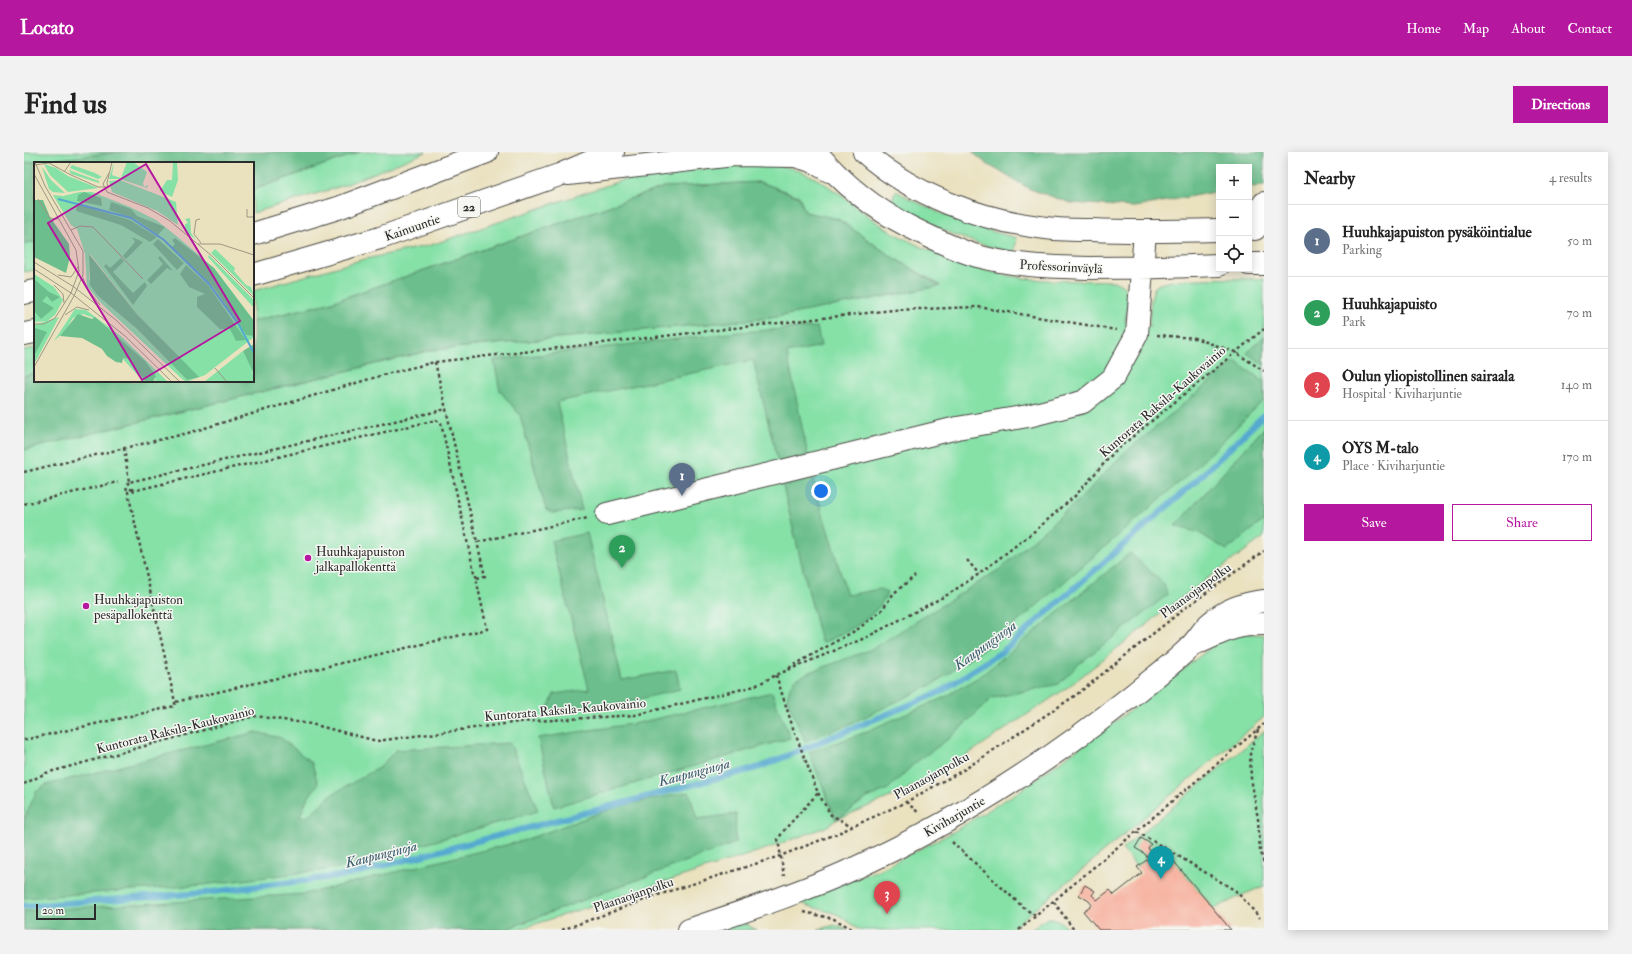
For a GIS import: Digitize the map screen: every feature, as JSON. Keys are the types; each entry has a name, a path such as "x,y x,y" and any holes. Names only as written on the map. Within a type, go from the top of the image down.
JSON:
{"main road":[{"path":"254,234 338,208 487,152"},
{"name":"Kainuuntie","path":"254,275 380,238 559,175 613,152"},
{"name":"Professorinväylä","path":"816,152 829,168 874,206 900,222 949,246 978,256 1011,263 1044,267 1142,268 1216,265"},
{"path":"864,152 894,176 937,199 966,210 1008,221 1046,229 1144,232 1216,230"},
{"path":"889,152 912,186"},
{"path":"559,175 734,155 795,156 812,161 840,178"},
{"path":"1256,229 1259,212 1264,203"},
{"path":"608,514 957,428 1028,416 1083,402 1113,378 1137,334 1144,232"},
{"path":"1252,264 1264,264"},
{"path":"24,293 34,291"},
{"path":"24,334 34,332"},
{"path":"1190,647 1208,625 1222,614 1236,607 1264,601"},
{"path":"1190,647 1234,627 1248,624 1264,624"},
{"name":"Kiviharjuntie","path":"689,930 788,895 852,869 936,827 1004,787 1080,735 1190,647"}],"path":[{"path":"24,472 188,433 346,385 435,362 893,310 978,307 1137,334 1195,338 1235,352 1264,371"},
{"name":"Kuntorata Raksila-Kaukovainio","path":"24,784 46,773 255,716 311,724 377,741 519,722 635,715 756,686 776,675 865,638 947,595 979,574 1036,530 1076,495 1115,452 1264,329"},
{"path":"435,362 485,576 477,578"},
{"path":"129,482 447,409"},
{"path":"24,739 175,706 128,492 436,420 440,423 474,572 477,578 487,629 175,702"},
{"path":"124,448 129,482 126,486 127,490 134,490"},
{"path":"24,504 118,482"},
{"path":"477,542 608,514"},
{"name":"Plaanaojanpolku","path":"562,930 658,895 780,856 906,802 965,769 1076,695 1184,608 1264,551"},
{"path":"967,560 979,574"},
{"path":"852,826 831,815 818,793 807,766 776,675 858,630 881,611 894,593 915,576"},
{"path":"1019,930 1264,724"},
{"path":"1258,730 1250,752 1251,778 1258,819 1260,851 1264,863"},
{"path":"818,793 785,829 778,839 788,895 792,904 802,912 834,919 854,930"},
{"path":"906,802 936,827 1024,908 1036,916"},
{"path":"1137,832 1236,891 1260,918"},
{"path":"1054,902 1074,930"}],"green space":[{"path":"121,152 24,163 24,153"},
{"path":"121,152 360,152 254,190 254,162 34,162 34,242 24,243 24,163"},
{"path":"360,152 426,152 345,185 254,213 254,190"},
{"path":"972,152 1264,152 1264,186 1252,187 1252,164 1216,164 1216,192 1135,207 1071,203 1030,189 987,164"},
{"path":"764,163 795,169 828,186 884,227 896,234 958,262 991,272 1024,278 1113,281 1120,284 1124,287 1128,297 1125,321 1150,327 1149,322 1151,303 1154,289 1156,286 1163,283 1190,279 1264,279 1264,537 1178,600 1068,687 961,759 902,792 836,820 826,827 763,850 517,930 24,930 24,450 432,350 770,318 940,285 892,257 838,219 805,212 799,196 760,182 664,187 329,303 254,321 254,291 361,260 431,245 620,181 649,174"},
{"path":"760,182 799,197 805,212 838,219 892,257 940,286 770,318 432,350 24,450 24,376 34,373 34,382 254,382 254,321 329,303 664,187"},
{"path":"896,191 955,219 1017,238 1014,253 954,235 931,224 891,202"},
{"path":"34,242 34,270 24,272 24,243"},
{"path":"817,327 821,346 787,353 808,456 778,463 753,360 557,402 582,510 552,513 546,510 520,415 500,391 494,360 739,332"},
{"path":"1264,336 1264,365 1247,353"},
{"path":"34,348 34,373 24,376 24,350"},
{"path":"1235,361 1264,382 1264,400 1188,475 998,639 933,684 852,723 805,741 787,699 790,687 796,679 872,649 1000,569 1080,499 1121,456"},
{"path":"1264,428 1264,520 1227,550 1199,533 1175,526"},
{"path":"812,477 847,595 880,589 887,593 876,610 859,624 822,643 782,483"},
{"path":"587,533 622,680 676,670 680,689 619,704 547,711 554,694 589,689 551,541"},
{"path":"1130,553 1164,584 1167,595 1080,663 1059,684 992,698 951,737 915,763 888,789 867,798 836,820 809,752 858,735 945,697 982,675"},
{"path":"1242,633 1264,635 1264,717 1010,930 861,930 837,914 797,901 883,868 953,832 1021,790 1135,707 1223,638"},
{"path":"772,692 790,738 554,807 538,738 638,723"},
{"path":"1264,731 1264,886 1214,909 1162,847 1153,854 1148,848 1150,844 1142,839 1145,854 1148,859 1137,867 1122,849"},
{"path":"256,732 281,738 312,763 318,784 307,799 300,816 307,817 331,795 380,767 396,750 510,743 538,811 346,867 203,885 24,898 24,820 36,792 46,785"},
{"path":"689,792 697,819 736,814 735,843 504,930 24,930 24,911 305,894 522,841 619,806"},
{"path":"1047,918 1058,920 1070,930 1031,930"},
{"path":"743,922 756,930 719,930"},
{"path":"834,925 848,930 818,930"}],"building":[{"path":"1141,838 1151,844 1148,848 1153,854 1162,847 1231,930 1099,930 1083,911 1092,905 1089,901 1079,895 1085,885 1095,891 1092,895 1097,900 1110,890 1114,895 1142,873 1137,867 1148,859 1145,854 1135,848"}],"waterway":[{"name":"Kaupunginoja","path":"24,906 204,893 348,875 760,767 940,692 1003,651 1196,481 1264,415"}],"place":[{"name":"Huuhkajapuiston pysäköintialue","path":"682,496"},
{"name":"Huuhkajapuiston jalkapallokenttä","path":"308,558"},
{"name":"Huuhkajapuisto","path":"622,568"},
{"name":"Huuhkajapuiston pesäpallokenttä","path":"86,606"},
{"name":"OYS M-talo","path":"1161,879"},
{"name":"Oulun yliopistollinen sairaala","path":"887,914"}]}
